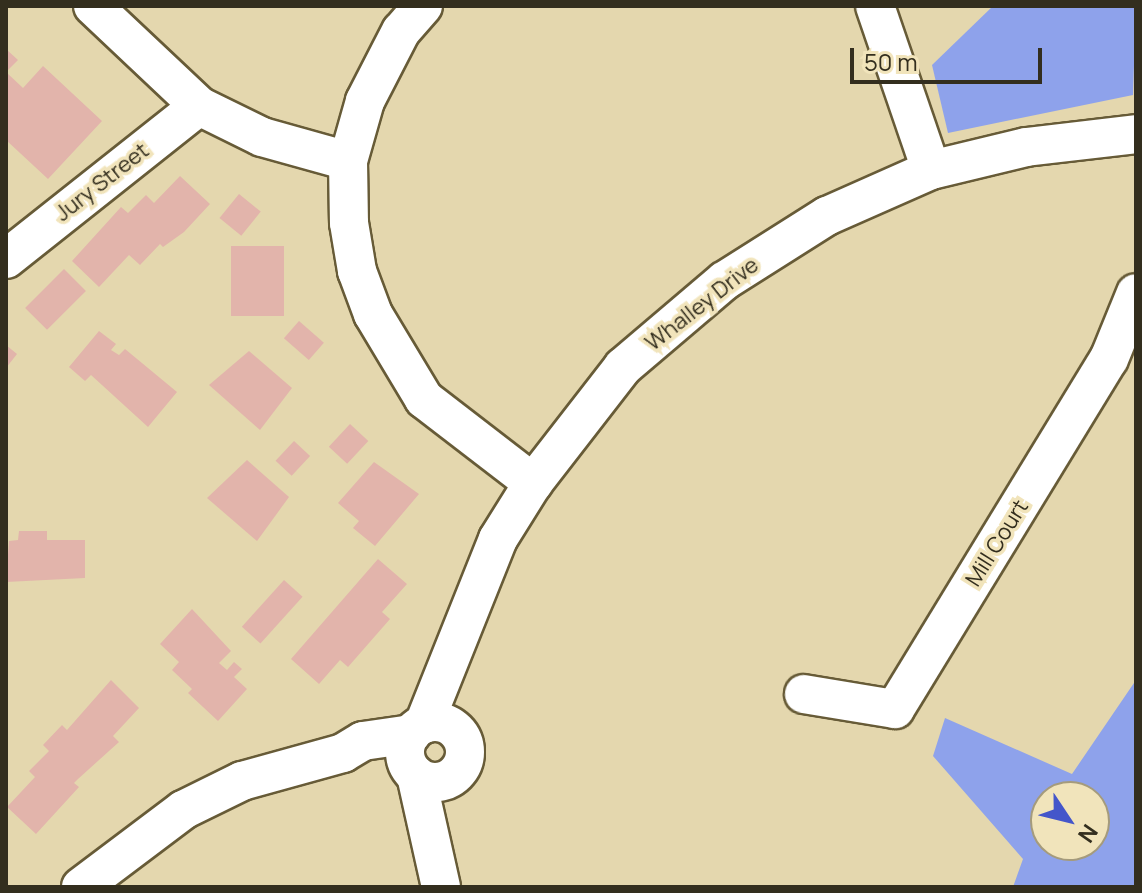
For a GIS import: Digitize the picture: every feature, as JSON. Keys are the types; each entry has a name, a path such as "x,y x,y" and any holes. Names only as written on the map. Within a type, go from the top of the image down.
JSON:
{"street":[{"path":"93,6 199,106 262,137 348,161"},
{"path":"423,6 401,31 365,101 348,161 349,223 357,271 399,362 424,399 533,483"},
{"path":"875,6 931,170"},
{"name":"Jury Street","path":"6,259 199,106"},
{"name":"Whalley Drive","path":"439,872 429,751 457,644 498,539 533,483 623,367 724,281 827,216 931,170 1026,147 1136,134"},
{"name":"Mill Court","path":"804,694 895,709 1109,359 1136,293"},
{"path":"81,887 183,810 242,781 343,753 429,751"}],"shaded area":[{"path":"993,6 1136,6 1133,95 948,133 932,65"},
{"path":"1136,680 1136,887 1013,887 1023,859 933,756 945,718 1072,774"}],"building":[{"path":"6,49 18,60 6,72"},
{"path":"43,66 102,121 48,179 6,140 6,72 23,88"},
{"path":"180,176 210,204 184,232 163,247 160,244 140,265 129,255 99,287 72,261 121,207 128,213 146,195 154,203"},
{"path":"239,194 261,212 241,236 219,218"},
{"path":"231,246 284,246 284,316 231,316"},
{"path":"64,269 86,291 47,330 25,308"},
{"path":"299,321 324,343 309,360 284,338"},
{"path":"99,331 116,344 111,350 119,355 125,349 177,392 148,427 91,375 85,381 69,367"},
{"path":"6,345 17,354 6,368"},
{"path":"249,351 292,388 260,430 209,385"},
{"path":"350,424 368,441 347,464 329,447"},
{"path":"294,441 310,456 292,476 276,461"},
{"path":"247,460 289,497 257,541 207,498"},
{"path":"374,462 419,494 375,546 353,528 359,521 338,503"},
{"path":"19,531 47,531 47,540 85,540 85,578 6,582 9,541 18,540"},
{"path":"378,559 407,584 382,612 390,619 348,667 340,660 319,684 291,659"},
{"path":"284,580 303,597 260,644 242,627"},
{"path":"192,609 231,651 219,663 227,670 234,662 242,669 234,677 247,689 218,721 188,693 192,689 172,670 179,662 160,644"},
{"path":"111,680 139,708 113,736 119,742 74,783 79,787 36,834 7,807 35,777 29,771 49,751 43,745 62,725 67,730"}]}
